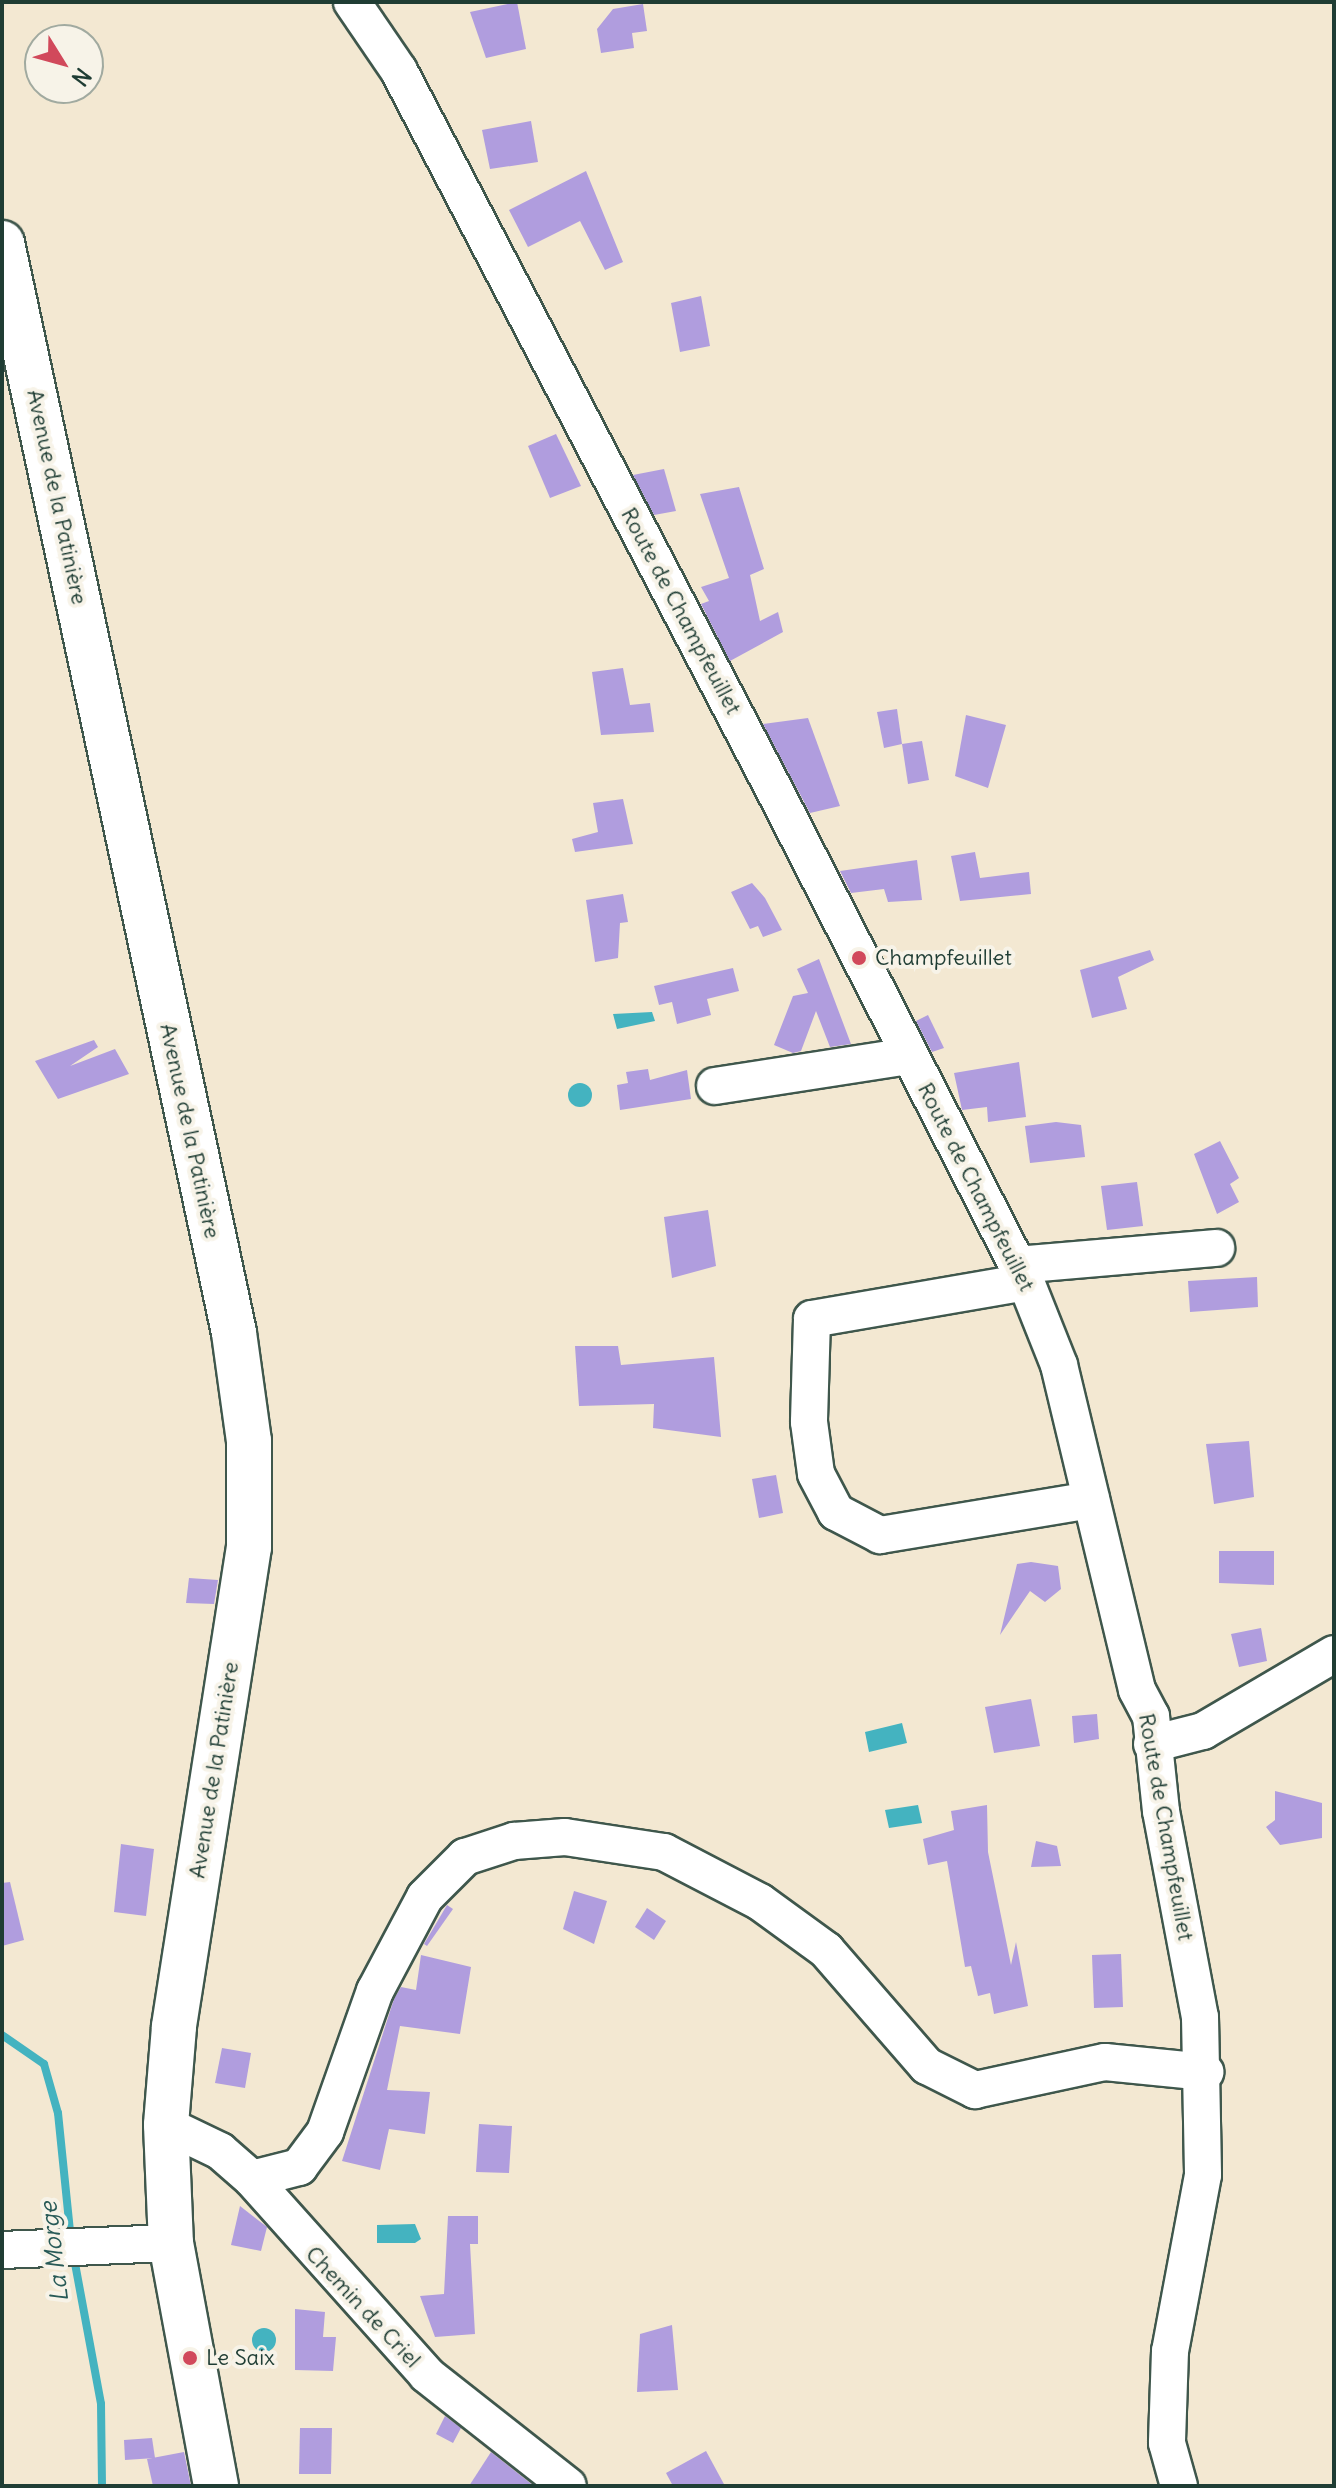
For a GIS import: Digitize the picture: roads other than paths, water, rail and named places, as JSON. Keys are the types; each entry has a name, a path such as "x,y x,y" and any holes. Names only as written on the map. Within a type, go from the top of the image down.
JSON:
{"main road":[{"name":"Avenue de la Patinière","path":"2,243 234,1333 249,1441 249,1547 174,2027 166,2125 171,2243 216,2486"}],"street":[{"name":"Route de Champfeuillet","path":"352,2 399,71 1021,1273 1059,1365 1152,1744 1206,2072 1203,2175 1170,2351 1167,2443 1179,2486"},
{"path":"715,1086 909,1056"},
{"path":"1091,1500 880,1535 836,1512 816,1474 809,1422 812,1319 1021,1273 1216,1248"},
{"path":"1152,1744 1203,1731 1334,1654"},
{"path":"252,2179 299,2167 325,2132 375,1991 425,1897 465,1857 514,1841 565,1837 664,1852 760,1902 826,1950 927,2066 975,2090 1105,2062 1206,2072"},
{"name":"Chemin de Criel","path":"166,2125 220,2151 252,2179 427,2375 568,2486"},
{"path":"2,2250 171,2243"}],"water":[{"path":"652,1012 655,1021 617,1029 613,1014"},
{"path":"575,1083 585,1083 592,1090 592,1100 585,1107 575,1107 568,1100 568,1090"},
{"path":"902,1723 907,1743 869,1752 865,1732"},
{"path":"918,1805 922,1823 889,1828 885,1810"},
{"path":"415,2224 421,2239 415,2243 377,2243 377,2225"},
{"path":"264,2328 275,2335 276,2340 269,2351 264,2352 253,2345 252,2340 259,2329"}],"waterway":[{"name":"La Morge","path":"2,2035 44,2064 58,2113 71,2240"},
{"name":"La Morge","path":"74,2258 101,2404 102,2486"}],"place":[{"name":"Champfeuillet","path":"859,958"},
{"name":"Le Saix","path":"190,2358"}]}
